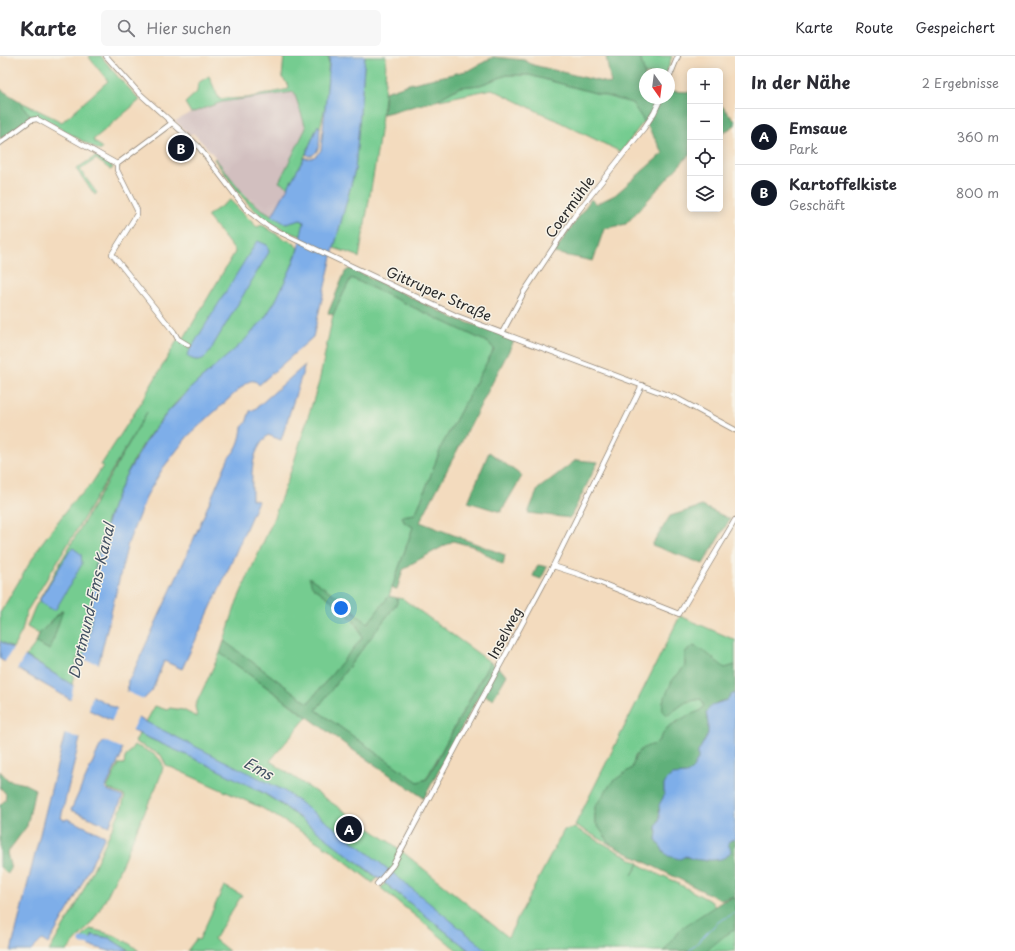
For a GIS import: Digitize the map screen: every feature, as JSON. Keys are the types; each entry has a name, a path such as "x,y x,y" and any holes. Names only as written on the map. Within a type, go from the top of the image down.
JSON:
{"street":[{"name":"Gittruper Straße","path":"106,56 138,92 198,146 208,157 237,197 254,216 273,229 456,316 678,399 735,430"},
{"path":"673,68 678,56"},
{"name":"Coermühle","path":"502,333 524,292 575,215 644,128 658,104"},
{"path":"0,143 31,120 37,119 116,164"},
{"path":"116,164 172,123"},
{"path":"116,164 117,170 137,210 137,214 112,254 178,339 188,344"},
{"name":"Inselweg","path":"377,884 393,865 553,566 642,385"},
{"path":"553,566 581,575 679,614 735,520"}],"shaded area":[{"path":"294,92 306,128 279,182 288,187 272,216 260,208 242,192 211,152 193,133 190,135 175,121 191,113 222,102"}],"green space":[{"path":"88,56 101,56 118,77 140,100 93,140 102,148 100,151 44,119 32,117 21,102 62,122 108,81"},
{"path":"284,56 329,56 326,103 320,128 318,125 304,158 288,187 279,182 306,128 294,92 222,102 191,113 185,103 197,92 198,83 209,76 219,99 247,98 289,89 288,84 282,78"},
{"path":"365,56 386,56 380,132 359,258 355,255 334,248 355,170"},
{"path":"606,56 640,56 643,68 639,68 639,104 675,104 675,91 687,92 687,157 626,224 604,229 593,261 554,253 591,199 596,204 615,195 663,153 632,103 529,75 507,75 480,85 460,87 435,101 383,114 385,92 409,84 470,70 493,57 524,60 533,65 611,84"},
{"path":"640,56 672,56 668,68 643,68"},
{"path":"507,75 529,75 632,103 644,121 621,152 492,89 435,101 460,87 480,85"},
{"path":"0,89 21,102 32,117 0,139 1,102"},
{"path":"723,107 735,121 735,125 723,133"},
{"path":"96,156 113,167 111,170 96,159 80,170 97,193 95,195 76,169"},
{"path":"215,158 242,192 260,208 286,224 299,220 303,221 304,224 301,236 272,223 250,206 232,184 214,159"},
{"path":"230,200 257,227 262,225 284,239 295,243 298,248 290,272 279,295 258,327 229,356 188,391 164,416 139,451 123,481 104,529 96,562 90,631 83,658 77,658 72,685 26,656 36,643 50,650 62,610 39,634 27,627 35,607 147,412 27,611 22,631 13,648 0,641 0,613 41,544 78,495 79,497 92,483 103,466 101,465 139,406 178,339 184,338 235,252 207,216"},
{"path":"352,269 454,318 515,339 420,522 505,555 503,565 475,547 453,541 403,570 397,589 392,588 413,527 404,522 402,516 415,514 442,445 494,349 489,343 351,278 333,315 328,313 345,272"},
{"path":"351,278 489,343 494,349 442,445 415,514 402,516 404,522 413,527 389,596 368,623 358,616 348,604 312,586 342,608 359,629 362,638 308,703 224,641 237,601 271,525 292,468 319,382 333,315"},
{"path":"489,452 522,476 501,512 468,502"},
{"path":"576,460 598,462 570,518 528,513 538,489"},
{"path":"702,506 730,519 703,564 652,545 670,516"},
{"path":"538,565 547,567 541,579 533,576"},
{"path":"309,577 348,604 358,616 368,623 389,596 397,598 397,603 316,710 418,782 427,779 490,662 507,675 493,699 480,694 424,798 353,750 220,653 224,641 308,703 362,638 359,627 343,609 312,586"},
{"path":"397,598 403,599 490,662 426,779 418,782 316,710 397,603"},
{"path":"63,610 50,650 36,643 39,634"},
{"path":"680,616 735,640 735,665 725,669 704,651 685,652 685,666 672,681 668,715 686,702 701,699 705,706 700,711 687,716 668,727 656,744 635,756 632,768 612,782 595,807 595,822 611,845 575,825"},
{"path":"694,646 704,651 725,668 735,665 735,693 731,695 728,700 718,702 706,712 708,734 698,752 698,759 692,770 687,774 672,775 664,785 664,795 659,809 660,818 656,827 656,840 665,853 709,860 728,847 728,843 735,839 735,896 721,900 611,845 595,822 595,807 612,782 632,768 637,754 642,749 656,744 668,727 687,716 700,711 704,706 701,699 686,702 668,715 662,711 663,702 672,681 685,666 685,652"},
{"path":"220,653 307,717 270,761 394,845 508,937 564,830 575,828 639,863 632,875 639,864 712,902 716,909 735,898 735,951 480,951 342,839 146,722 155,706 167,710 170,708 183,710 197,717 195,706"},
{"path":"139,734 218,769 278,802 377,878 373,883 332,851 262,808 166,765 161,755 135,742"},
{"path":"134,745 151,752 162,762 163,766 158,781 116,877 96,916 67,951 49,951 77,904 122,807 125,796 107,788 119,764 124,764 125,758"},
{"path":"0,771 8,780 25,784 35,789 27,826 7,853 11,869 6,873 0,867 0,805 5,800 6,794 0,787"},
{"path":"384,884 386,884 470,951 458,951 381,888"},
{"path":"224,886 242,895 214,939 229,951 187,951 196,939 199,940"},
{"path":"735,897 735,930 728,933 706,951 664,951 680,929 723,901"},
{"path":"90,929 104,932 116,937 139,951 129,951 109,938 92,935 91,939 81,939"}],"water":[{"path":"330,56 365,56 355,170 334,248 313,337 259,385 252,381 245,384 188,436 163,468 147,495 128,543 91,695 119,710 127,693 128,680 131,677 185,559 229,457 237,447 242,427 246,423 250,411 255,409 305,365 281,440 268,435 257,450 252,473 252,499 258,501 225,577 182,669 164,661 152,691 143,700 136,717 283,790 362,848 488,951 470,951 284,806 262,792 204,763 131,730 122,748 121,756 105,789 123,797 109,826 71,810 100,746 105,740 114,722 87,709 61,818 64,820 68,819 105,836 75,898 48,944 42,940 31,951 11,951 73,701 0,659 0,641 76,687 91,627 94,578 101,543 113,504 125,477 148,438 168,412 194,385 242,343 264,319 276,300 291,268 297,253 304,222 301,220 286,224 272,216 304,158 314,157 321,150"},
{"path":"318,125 320,128 320,141 318,149 313,155 309,156 306,154"},
{"path":"258,241 267,245 269,252 212,348 201,360 188,357 187,355"},
{"path":"73,548 81,554 82,564 56,609 53,610 40,602 40,599"},
{"path":"735,693 735,839 728,843 731,851 724,858 715,860 696,860 686,856 680,859 668,856 656,840 656,827 660,818 659,805 664,796 664,785 667,779 672,775 687,774 692,770 698,759 698,752 708,734 706,712 712,705 727,700"},
{"path":"92,935 109,938 129,951 110,951 90,946"}],"pier":[{"path":"14,647 26,654 16,671 4,663"},
{"path":"81,659 100,664 82,738 63,734"},
{"path":"125,691 146,700 124,749 103,740"}],"waterway":[{"path":"689,951 718,922 735,913"},
{"path":"83,941 99,943"}],"place":[{"name":"Kartoffelkiste","path":"181,148"},
{"name":"Emsaue","path":"349,829"}],"water label":[{"name":"Dortmund-Ems-Kanal","path":"92,601"},
{"name":"Ems","path":"258,769"}]}
